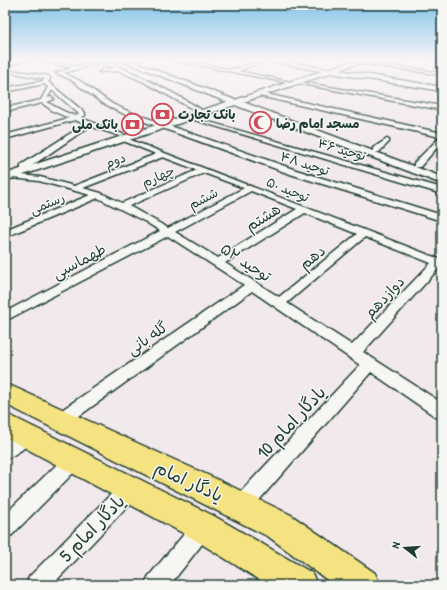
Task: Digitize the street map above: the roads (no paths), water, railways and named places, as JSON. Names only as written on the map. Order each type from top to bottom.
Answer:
[{"type":"main road","points":[[201,88],[442,174]]},
{"type":"main road","points":[[204,88],[442,181]]},
{"type":"main road","points":[[161,125],[234,99],[273,88]]},
{"type":"main road","points":[[8,176],[24,167],[190,117],[234,99]]},
{"type":"main road","points":[[8,176],[122,137]]},
{"type":"main road","name":"یادگار امام","points":[[5,393],[62,419],[130,454],[280,526],[363,585]]},
{"type":"main road","name":"یادگار امام","points":[[12,437],[74,460],[204,527],[300,585]]},
{"type":"street","points":[[43,101],[51,88]]},
{"type":"street","points":[[5,137],[76,118],[83,114],[52,88]]},
{"type":"street","name":"توحید ۴۸","points":[[85,88],[109,104],[161,125],[300,174],[442,218]]},
{"type":"street","points":[[159,88],[200,111]]},
{"type":"street","points":[[324,88],[442,108]]},
{"type":"street","points":[[5,110],[64,97]]},
{"type":"street","points":[[234,99],[442,136]]},
{"type":"street","name":"توحید ۵۰","points":[[43,101],[55,110],[440,263]]},
{"type":"street","name":"توحید ۴۶","points":[[190,117],[442,189]]},
{"type":"street","points":[[24,167],[90,123]]},
{"type":"street","points":[[417,165],[442,136]]},
{"type":"street","points":[[376,150],[387,141]]},
{"type":"street","name":"دوم","points":[[75,188],[164,154]]},
{"type":"street","name":"چهارم","points":[[122,206],[204,170]]},
{"type":"street","name":"توحید ۵۲","points":[[8,176],[40,179],[75,188],[122,206],[167,231],[217,262],[442,412]]},
{"type":"street","name":"ششم","points":[[167,231],[251,188]]},
{"type":"street","name":"رستمی","points":[[5,234],[98,196]]},
{"type":"street","name":"هشتم","points":[[217,262],[304,209]]},
{"type":"street","name":"طهماسبی","points":[[5,317],[167,231]]},
{"type":"street","name":"دهم","points":[[279,303],[364,233]]},
{"type":"street","name":"دوازدهم","points":[[353,353],[440,263]]},
{"type":"street","name":"گله بانی","points":[[62,419],[252,285]]},
{"type":"street","name":"یادگار امام 10","points":[[241,506],[370,364]]},
{"type":"street","points":[[5,528],[74,460]]},
{"type":"street","name":"یادگار امام 5","points":[[37,585],[130,489]]},
{"type":"street","points":[[156,585],[204,527]]},
{"type":"place","name":"بانک تجارت","points":[[162,114]]},
{"type":"place","name":"مسجد امام رضا","points":[[261,123]]},
{"type":"place","name":"بانک ملی","points":[[133,124]]}]
